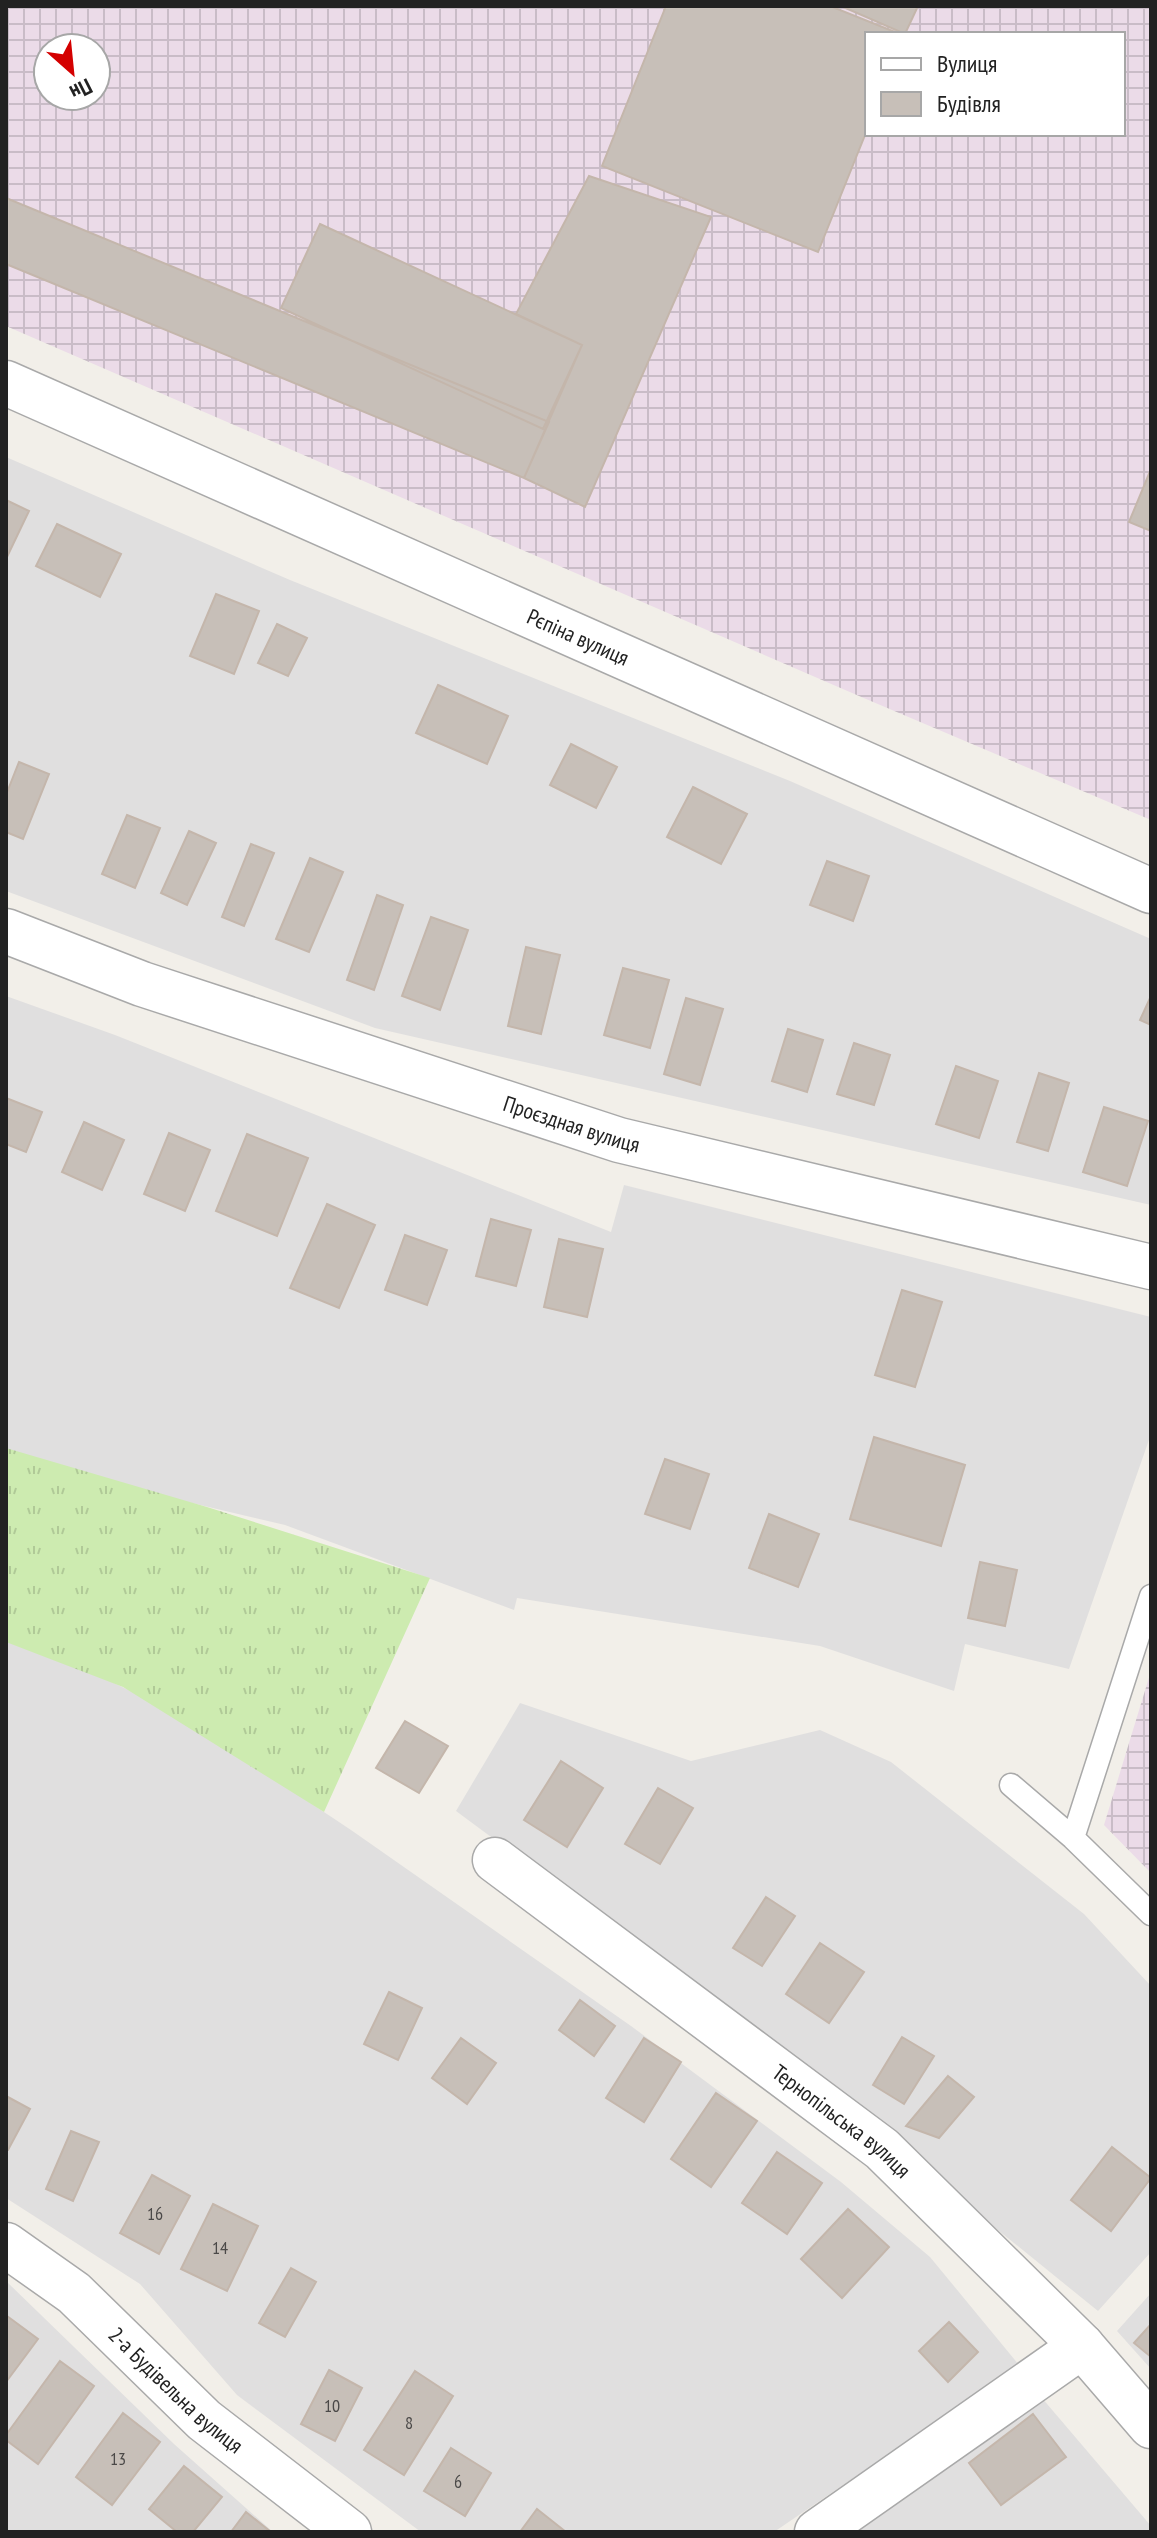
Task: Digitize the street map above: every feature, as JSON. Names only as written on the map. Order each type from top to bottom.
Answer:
[{"type":"street","name":"Рєпіна вулиця","points":[[6,383],[1151,891]]},
{"type":"street","name":"Проєздная вулиця","points":[[6,931],[142,984],[619,1140],[1151,1267]]},
{"type":"street","name":"Тернопільська вулиця","points":[[495,1860],[882,2149],[1082,2346],[1151,2426]]},
{"type":"street","name":"2-а Будівельна вулиця","points":[[6,2245],[74,2293],[204,2420],[349,2532]]},
{"type":"street","points":[[817,2532],[1082,2346]]},
{"type":"lane","points":[[1073,1838],[1151,1596]]},
{"type":"lane","points":[[1011,1785],[1073,1838],[1151,1914]]},
{"type":"shaded area","points":[[6,6],[1151,6],[1151,820],[6,326]]},
{"type":"shaded area","points":[[6,457],[290,580],[790,781],[1151,939],[1151,1205],[375,1028],[6,891]]},
{"type":"shaded area","points":[[6,996],[115,1035],[611,1232],[624,1185],[1151,1317],[1151,1434],[1069,1669],[965,1644],[954,1691],[820,1646],[517,1598],[514,1610],[285,1525],[6,1453]]},
{"type":"shaded area","points":[[6,1631],[172,1711],[351,1830],[631,2026],[841,2182],[930,2257],[1019,2365],[774,2532],[421,2532],[237,2395],[140,2284],[6,2198]]},
{"type":"shaded area","points":[[1151,1671],[1151,1873],[1104,1825]]},
{"type":"shaded area","points":[[520,1703],[691,1761],[820,1730],[891,1762],[1084,1914],[1151,1986],[1151,2252],[1098,2311],[740,2021],[456,1811]]},
{"type":"shaded area","points":[[6,2281],[174,2444],[273,2532],[6,2532]]},
{"type":"shaded area","points":[[1151,2293],[1151,2369],[1117,2331]]},
{"type":"shaded area","points":[[1036,2391],[1151,2526],[1151,2532],[847,2532]]},
{"type":"green space","points":[[6,1448],[207,1507],[430,1578],[324,1812],[123,1687],[6,1642]]},
{"type":"building","points":[[666,6],[830,6],[895,32],[865,32],[865,135],[818,252],[602,166]]},
{"type":"building","points":[[841,6],[918,6],[906,32]]},
{"type":"building","points":[[589,176],[711,217],[585,507],[524,478],[582,345],[516,314]]},
{"type":"building","points":[[6,198],[549,422],[524,478],[6,264]]},
{"type":"building","points":[[320,224],[582,345],[543,429],[281,308]]},
{"type":"building","points":[[1151,469],[1151,531],[1129,522]]},
{"type":"building","points":[[6,500],[29,511],[6,559]]},
{"type":"building","points":[[57,524],[121,554],[100,597],[36,566]]},
{"type":"building","points":[[216,594],[259,611],[234,674],[190,656]]},
{"type":"building","points":[[277,624],[307,638],[288,676],[258,663]]},
{"type":"building","points":[[438,685],[508,716],[487,764],[416,733]]},
{"type":"building","points":[[571,744],[617,767],[596,808],[550,785]]},
{"type":"building","points":[[19,762],[49,774],[23,839],[6,832],[6,795]]},
{"type":"building","points":[[693,787],[747,814],[721,864],[667,837]]},
{"type":"building","points":[[127,815],[160,828],[135,888],[102,874]]},
{"type":"building","points":[[189,831],[216,843],[187,905],[161,893]]},
{"type":"building","points":[[251,844],[274,853],[244,926],[222,917]]},
{"type":"building","points":[[310,858],[343,872],[309,952],[276,939]]},
{"type":"building","points":[[827,861],[869,876],[853,921],[810,905]]},
{"type":"building","points":[[377,895],[403,905],[374,990],[347,980]]},
{"type":"building","points":[[431,917],[468,930],[440,1010],[402,996]]},
{"type":"building","points":[[526,947],[560,955],[541,1034],[508,1026]]},
{"type":"building","points":[[623,968],[669,980],[650,1048],[604,1035]]},
{"type":"building","points":[[1151,996],[1151,1025],[1140,1020]]},
{"type":"building","points":[[686,998],[723,1009],[700,1085],[664,1074]]},
{"type":"building","points":[[788,1029],[823,1040],[807,1092],[772,1081]]},
{"type":"building","points":[[854,1043],[890,1055],[874,1105],[837,1094]]},
{"type":"building","points":[[956,1066],[998,1081],[979,1138],[936,1124]]},
{"type":"building","points":[[1039,1073],[1069,1083],[1048,1151],[1017,1142]]},
{"type":"building","points":[[6,1098],[42,1112],[26,1152],[6,1144]]},
{"type":"building","points":[[1104,1107],[1148,1121],[1127,1186],[1083,1172]]},
{"type":"building","points":[[84,1122],[124,1140],[102,1190],[62,1172]]},
{"type":"building","points":[[169,1133],[210,1150],[185,1211],[144,1194]]},
{"type":"building","points":[[247,1134],[308,1158],[277,1236],[216,1211]]},
{"type":"building","points":[[327,1204],[375,1225],[339,1308],[290,1288]]},
{"type":"building","points":[[491,1219],[531,1230],[516,1286],[476,1276]]},
{"type":"building","points":[[405,1235],[447,1250],[427,1305],[385,1290]]},
{"type":"building","points":[[559,1239],[603,1249],[587,1317],[544,1307]]},
{"type":"building","points":[[902,1290],[942,1302],[915,1387],[875,1375]]},
{"type":"building","points":[[874,1437],[965,1465],[941,1546],[850,1519]]},
{"type":"building","points":[[665,1459],[709,1474],[690,1529],[645,1514]]},
{"type":"building","points":[[769,1514],[819,1534],[798,1587],[749,1568]]},
{"type":"building","points":[[980,1562],[1017,1570],[1005,1626],[968,1618]]},
{"type":"building","points":[[405,1721],[448,1746],[419,1793],[376,1768]]},
{"type":"building","points":[[561,1761],[603,1788],[567,1847],[524,1820]]},
{"type":"building","points":[[658,1788],[693,1808],[660,1864],[625,1844]]},
{"type":"building","points":[[766,1897],[795,1916],[762,1966],[733,1948]]},
{"type":"building","points":[[820,1943],[864,1972],[829,2023],[786,1994]]},
{"type":"building","points":[[389,1992],[422,2008],[398,2060],[364,2044]]},
{"type":"building","points":[[580,2000],[615,2026],[594,2056],[559,2030]]},
{"type":"building","points":[[902,2037],[934,2056],[904,2104],[873,2085]]},
{"type":"building","points":[[461,2038],[496,2063],[467,2104],[432,2078]]},
{"type":"building","points":[[644,2038],[681,2062],[644,2122],[606,2098]]},
{"type":"building","points":[[948,2076],[974,2097],[939,2138],[906,2126]]},
{"type":"building","points":[[716,2093],[757,2121],[711,2187],[671,2159]]},
{"type":"building","points":[[6,2096],[30,2109],[8,2150],[6,2150]]},
{"type":"building","points":[[71,2131],[99,2142],[73,2201],[46,2189]]},
{"type":"building","points":[[1112,2147],[1151,2178],[1111,2231],[1071,2200]]},
{"type":"building","points":[[777,2152],[822,2183],[787,2234],[742,2203]]},
{"type":"building","points":[[152,2175],[190,2196],[159,2254],[120,2233]]},
{"type":"building","points":[[213,2204],[258,2226],[227,2291],[181,2269]]},
{"type":"building","points":[[848,2209],[889,2247],[842,2298],[801,2259]]},
{"type":"building","points":[[291,2268],[316,2282],[285,2337],[259,2323]]},
{"type":"building","points":[[6,2318],[38,2339],[6,2382]]},
{"type":"building","points":[[949,2322],[978,2352],[948,2382],[919,2351]]},
{"type":"building","points":[[1151,2324],[1151,2357],[1134,2343]]},
{"type":"building","points":[[60,2361],[94,2386],[38,2464],[6,2440],[6,2435]]},
{"type":"building","points":[[329,2370],[362,2388],[335,2441],[301,2424]]},
{"type":"building","points":[[415,2371],[453,2396],[404,2475],[364,2450]]},
{"type":"building","points":[[123,2413],[160,2442],[112,2505],[76,2477]]},
{"type":"building","points":[[1033,2414],[1066,2457],[1001,2505],[969,2463]]},
{"type":"building","points":[[451,2448],[491,2473],[465,2516],[424,2491]]},
{"type":"building","points":[[184,2466],[222,2497],[193,2532],[177,2532],[149,2509]]},
{"type":"building","points":[[537,2509],[566,2532],[520,2532]]},
{"type":"building","points":[[246,2512],[271,2532],[231,2532]]}]
